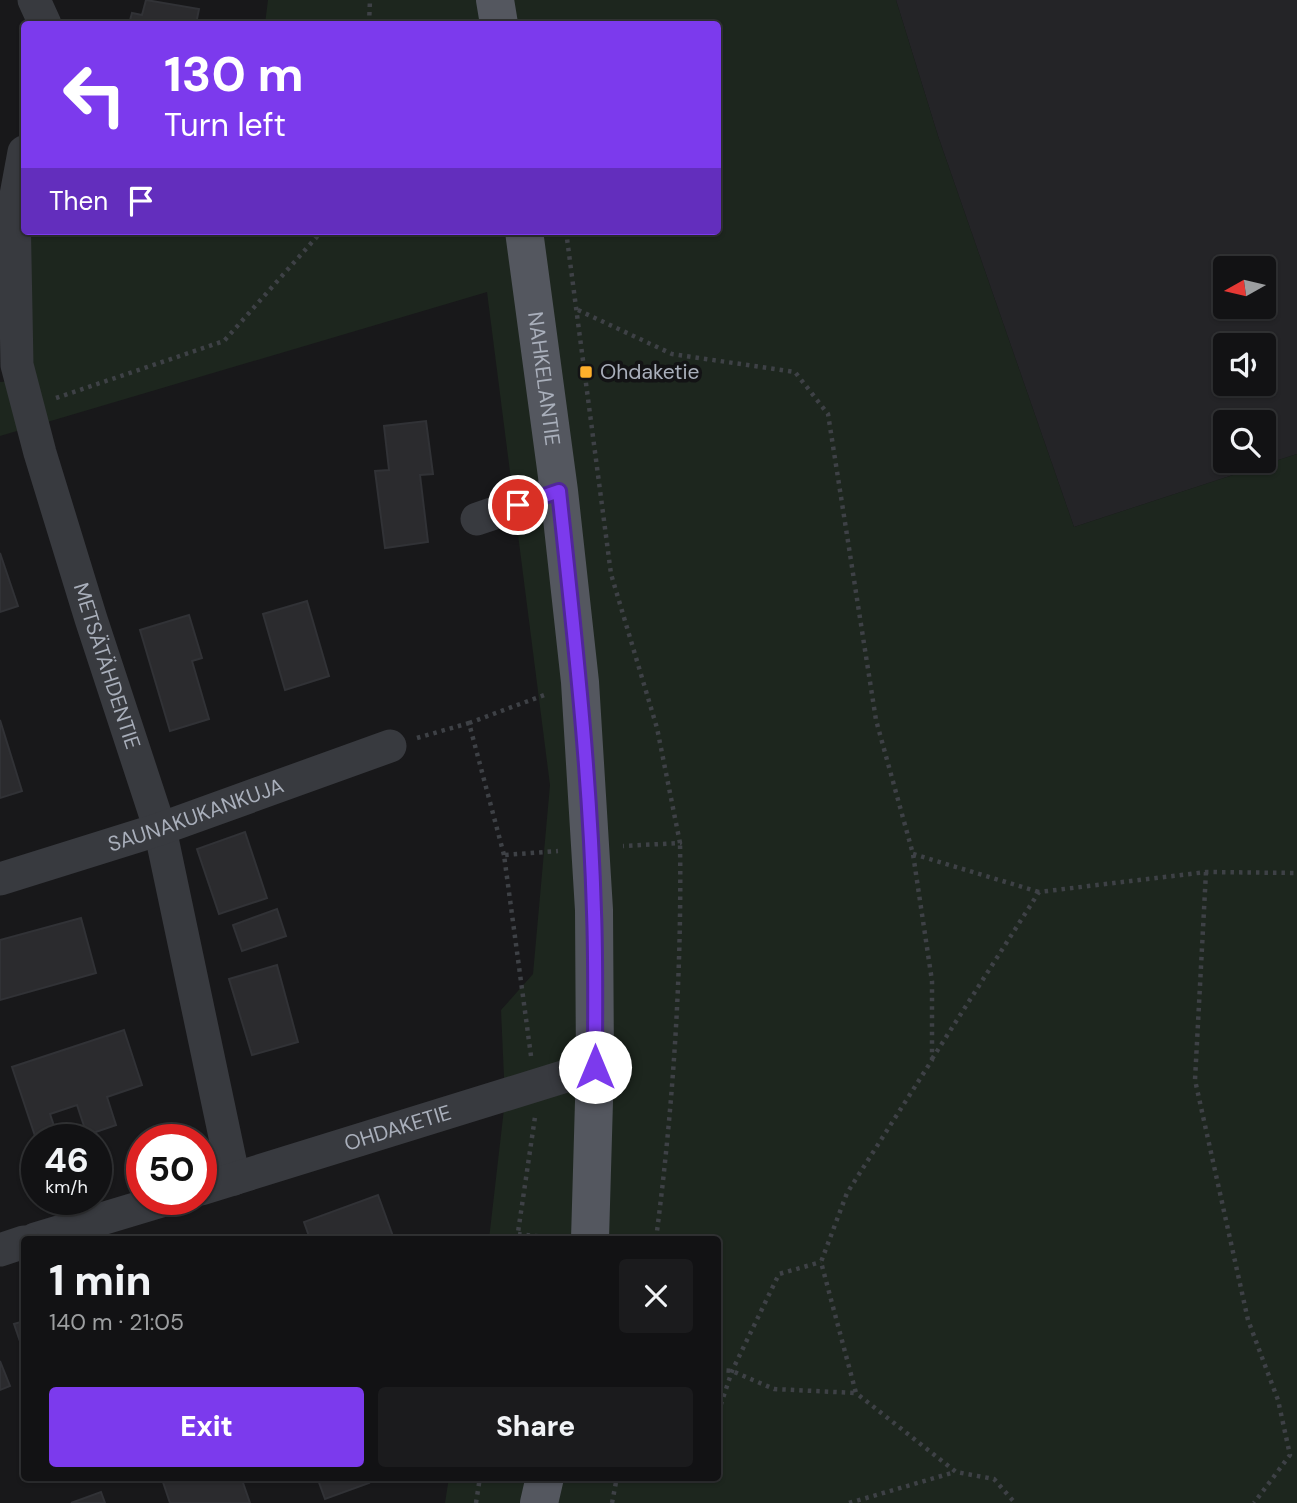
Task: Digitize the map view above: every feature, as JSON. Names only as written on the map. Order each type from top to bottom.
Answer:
[{"type":"main road","points":[[495,0],[498,21]]},
{"type":"main road","name":"NAHKELANTIE","points":[[525,235],[559,491],[580,682],[594,910],[595,1067],[590,1236]]},
{"type":"main road","points":[[539,1503],[543,1481]]},
{"type":"street","points":[[34,0],[44,21]]},
{"type":"street","name":"METSÄTÄHDENTIE","points":[[21,162],[7,206],[17,365],[27,408],[87,607],[160,829],[234,1179]]},
{"type":"street","points":[[477,519],[559,491]]},
{"type":"street","name":"SAUNAKUKANKUJA","points":[[0,879],[160,829],[390,746]]},
{"type":"street","name":"OHDAKETIE","points":[[217,1184],[595,1067]]},
{"type":"street","points":[[45,1236],[126,1212]]},
{"type":"street","points":[[0,1250],[21,1243]]},
{"type":"path","points":[[369,21],[370,0]]},
{"type":"path","points":[[27,408],[224,341],[319,235]]},
{"type":"path","points":[[567,235],[611,574],[657,728],[680,843],[681,933],[663,1183],[656,1236]]},
{"type":"path","points":[[578,310],[672,354],[795,372],[828,414],[876,720],[913,855],[932,981],[932,1060]]},
{"type":"path","points":[[390,746],[469,723],[580,682]]},
{"type":"path","points":[[469,723],[504,855],[535,1084],[536,1111],[518,1236]]},
{"type":"path","points":[[612,847],[680,843]]},
{"type":"path","points":[[504,855],[566,850]]},
{"type":"path","points":[[913,855],[1039,892],[1206,872],[1297,873]]},
{"type":"path","points":[[1206,872],[1195,1080],[1248,1320],[1278,1400],[1290,1455],[1254,1503]]},
{"type":"path","points":[[856,1393],[821,1262],[847,1193],[1039,892]]},
{"type":"path","points":[[721,1404],[732,1371],[779,1273],[821,1262]]},
{"type":"path","points":[[721,1370],[732,1371],[774,1389],[856,1393],[956,1472]]},
{"type":"path","points":[[849,1503],[956,1472],[994,1479],[1015,1503]]},
{"type":"path","points":[[476,1503],[479,1481]]},
{"type":"path","points":[[612,1503],[616,1481]]},
{"type":"shaded area","points":[[268,0],[896,0],[938,136],[1074,527],[1239,473],[1276,473],[1276,461],[1297,454],[1297,1503],[445,1503],[448,1481],[721,1481],[721,1236],[489,1236],[505,1100],[501,1010],[533,974],[550,785],[487,292],[0,436],[0,382],[29,380],[25,235],[721,235],[721,21],[265,21]]},
{"type":"shaded area","points":[[896,0],[1297,0],[1297,454],[1276,461],[1276,410],[1213,410],[1213,473],[1239,473],[1074,527],[938,136]]},
{"type":"building","points":[[146,0],[199,9],[197,21],[130,21],[132,13],[142,15]]},
{"type":"building","points":[[426,421],[433,474],[420,475],[428,542],[385,548],[375,471],[389,470],[384,426]]},
{"type":"building","points":[[0,553],[18,606],[0,612]]},
{"type":"building","points":[[307,601],[329,676],[285,690],[263,614]]},
{"type":"building","points":[[189,615],[202,658],[192,661],[209,719],[170,731],[140,630]]},
{"type":"building","points":[[0,720],[22,791],[0,798]]},
{"type":"building","points":[[245,832],[267,898],[219,914],[197,849]]},
{"type":"building","points":[[277,909],[286,936],[242,951],[233,925]]},
{"type":"building","points":[[81,918],[96,973],[0,1000],[0,940]]},
{"type":"building","points":[[277,965],[298,1042],[252,1055],[229,979]]},
{"type":"building","points":[[124,1030],[142,1085],[107,1097],[116,1125],[83,1124],[77,1105],[50,1114],[53,1124],[31,1124],[12,1067]]},
{"type":"building","points":[[378,1195],[393,1236],[309,1236],[304,1222]]},
{"type":"building","points":[[21,1322],[21,1344],[14,1324]]},
{"type":"building","points":[[0,1361],[10,1386],[0,1390]]},
{"type":"building","points":[[163,1481],[242,1481],[250,1503],[170,1503]]},
{"type":"building","points":[[318,1481],[369,1483],[325,1499]]},
{"type":"building","points":[[101,1492],[105,1503],[71,1503]]},
{"type":"place","name":"Ohdaketie","points":[[586,372]]},
{"type":"route","points":[[518,505],[559,491],[580,682],[594,910],[595,1067]]}]
